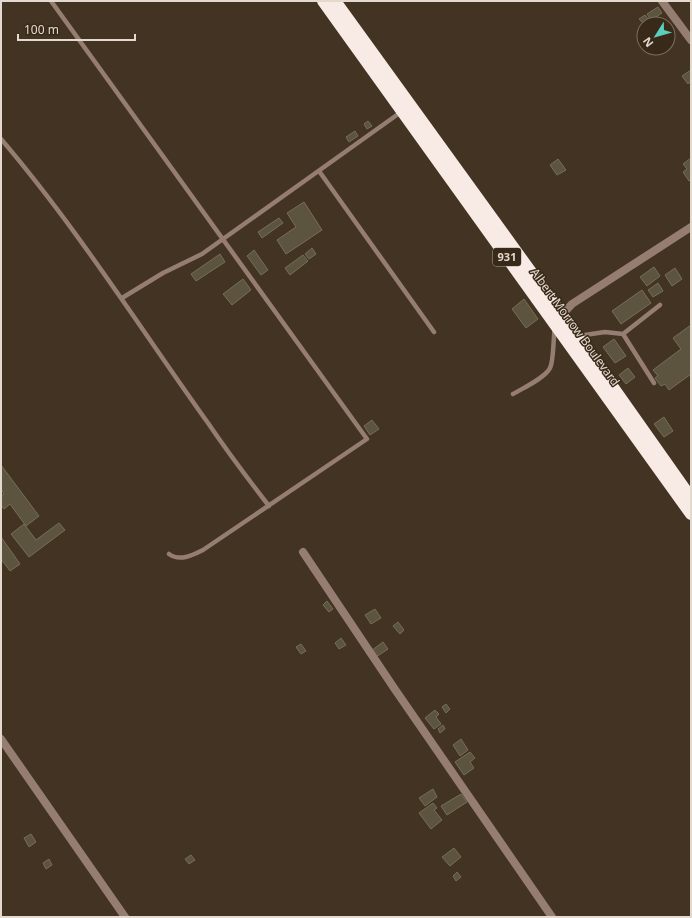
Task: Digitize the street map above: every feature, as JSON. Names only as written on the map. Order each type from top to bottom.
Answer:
[{"type":"highway","name":"Albert Morrow Boulevard","points":[[323,1],[402,111],[558,319],[577,336],[691,498]]},
{"type":"highway","name":"Albert Morrow Boulevard","points":[[335,1],[558,319],[691,514]]},
{"type":"street","points":[[662,1],[691,40]]},
{"type":"street","points":[[558,319],[572,304],[691,226]]},
{"type":"street","points":[[303,552],[394,688],[552,917]]},
{"type":"street","points":[[1,739],[125,917]]},
{"type":"lane","points":[[52,1],[367,439],[197,553],[177,558],[169,554]]},
{"type":"lane","points":[[122,298],[163,273],[202,254],[402,111]]},
{"type":"lane","points":[[1,139],[17,157],[122,298],[208,423],[269,506]]},
{"type":"lane","points":[[319,171],[434,332]]},
{"type":"lane","points":[[577,336],[605,332],[622,334],[660,305]]},
{"type":"lane","points":[[513,394],[538,379],[550,368],[552,343],[558,319]]},
{"type":"lane","points":[[622,334],[654,383]]},
{"type":"building","points":[[658,7],[662,13],[657,16],[648,16],[647,14]]},
{"type":"building","points":[[691,70],[691,81],[688,84],[682,76]]},
{"type":"building","points":[[368,121],[372,126],[367,129],[364,124]]},
{"type":"building","points":[[355,131],[358,136],[349,142],[346,137]]},
{"type":"building","points":[[691,158],[691,180],[689,181],[683,172],[687,169],[683,164]]},
{"type":"building","points":[[558,159],[566,170],[557,175],[550,165]]},
{"type":"building","points":[[304,202],[322,230],[286,254],[277,240],[296,227],[287,213]]},
{"type":"building","points":[[279,218],[283,223],[262,238],[258,232]]},
{"type":"building","points":[[312,248],[316,254],[309,259],[305,254]]},
{"type":"building","points":[[254,250],[268,270],[261,275],[247,256]]},
{"type":"building","points":[[220,254],[225,262],[196,281],[191,274]]},
{"type":"building","points":[[303,255],[308,261],[290,275],[285,268]]},
{"type":"building","points":[[654,267],[660,276],[647,286],[640,277]]},
{"type":"building","points":[[675,268],[682,279],[672,286],[665,275]]},
{"type":"building","points":[[243,279],[251,290],[232,305],[223,294]]},
{"type":"building","points":[[658,283],[663,291],[653,297],[648,290]]},
{"type":"building","points":[[642,290],[651,303],[621,324],[612,311]]},
{"type":"building","points":[[524,299],[538,319],[526,328],[512,309]]},
{"type":"building","points":[[691,325],[691,374],[669,390],[665,384],[661,386],[655,378],[658,376],[653,370],[681,349],[673,338]]},
{"type":"building","points":[[614,339],[626,356],[615,363],[603,347]]},
{"type":"building","points":[[628,368],[635,377],[626,384],[619,375]]},
{"type":"building","points":[[664,417],[673,431],[664,437],[654,424]]},
{"type":"building","points":[[372,420],[379,429],[370,435],[364,426]]},
{"type":"building","points":[[1,465],[39,516],[26,526],[10,504],[4,509],[1,505],[1,496],[4,494],[1,489]]},
{"type":"building","points":[[59,523],[65,530],[29,557],[11,534],[24,524],[36,540]]},
{"type":"building","points":[[1,537],[20,564],[10,571],[1,559]]},
{"type":"building","points":[[327,601],[333,609],[329,612],[323,605]]},
{"type":"building","points":[[375,609],[381,618],[371,624],[365,615]]},
{"type":"building","points":[[398,622],[404,630],[400,634],[393,626]]},
{"type":"building","points":[[341,638],[346,645],[339,649],[335,643]]},
{"type":"building","points":[[383,642],[388,649],[376,657],[371,651]]},
{"type":"building","points":[[301,644],[306,651],[301,654],[296,647]]},
{"type":"building","points":[[446,704],[450,709],[446,713],[442,707]]},
{"type":"building","points":[[435,710],[439,714],[436,717],[441,724],[434,729],[425,718]]},
{"type":"building","points":[[443,725],[445,729],[440,733],[438,729]]},
{"type":"building","points":[[461,739],[468,750],[460,756],[453,745]]},
{"type":"building","points":[[470,752],[475,758],[470,762],[474,768],[464,775],[455,762]]},
{"type":"building","points":[[433,789],[437,797],[425,806],[419,798]]},
{"type":"building","points":[[461,794],[467,802],[447,815],[441,806]]},
{"type":"building","points":[[433,803],[437,808],[434,810],[442,820],[431,829],[419,813]]},
{"type":"building","points":[[31,834],[36,842],[29,847],[24,838]]},
{"type":"building","points":[[454,848],[461,857],[450,866],[442,857]]},
{"type":"building","points":[[191,855],[195,860],[189,864],[185,859]]},
{"type":"building","points":[[49,859],[52,865],[46,869],[43,863]]},
{"type":"building","points":[[457,872],[461,877],[456,881],[453,876]]}]
